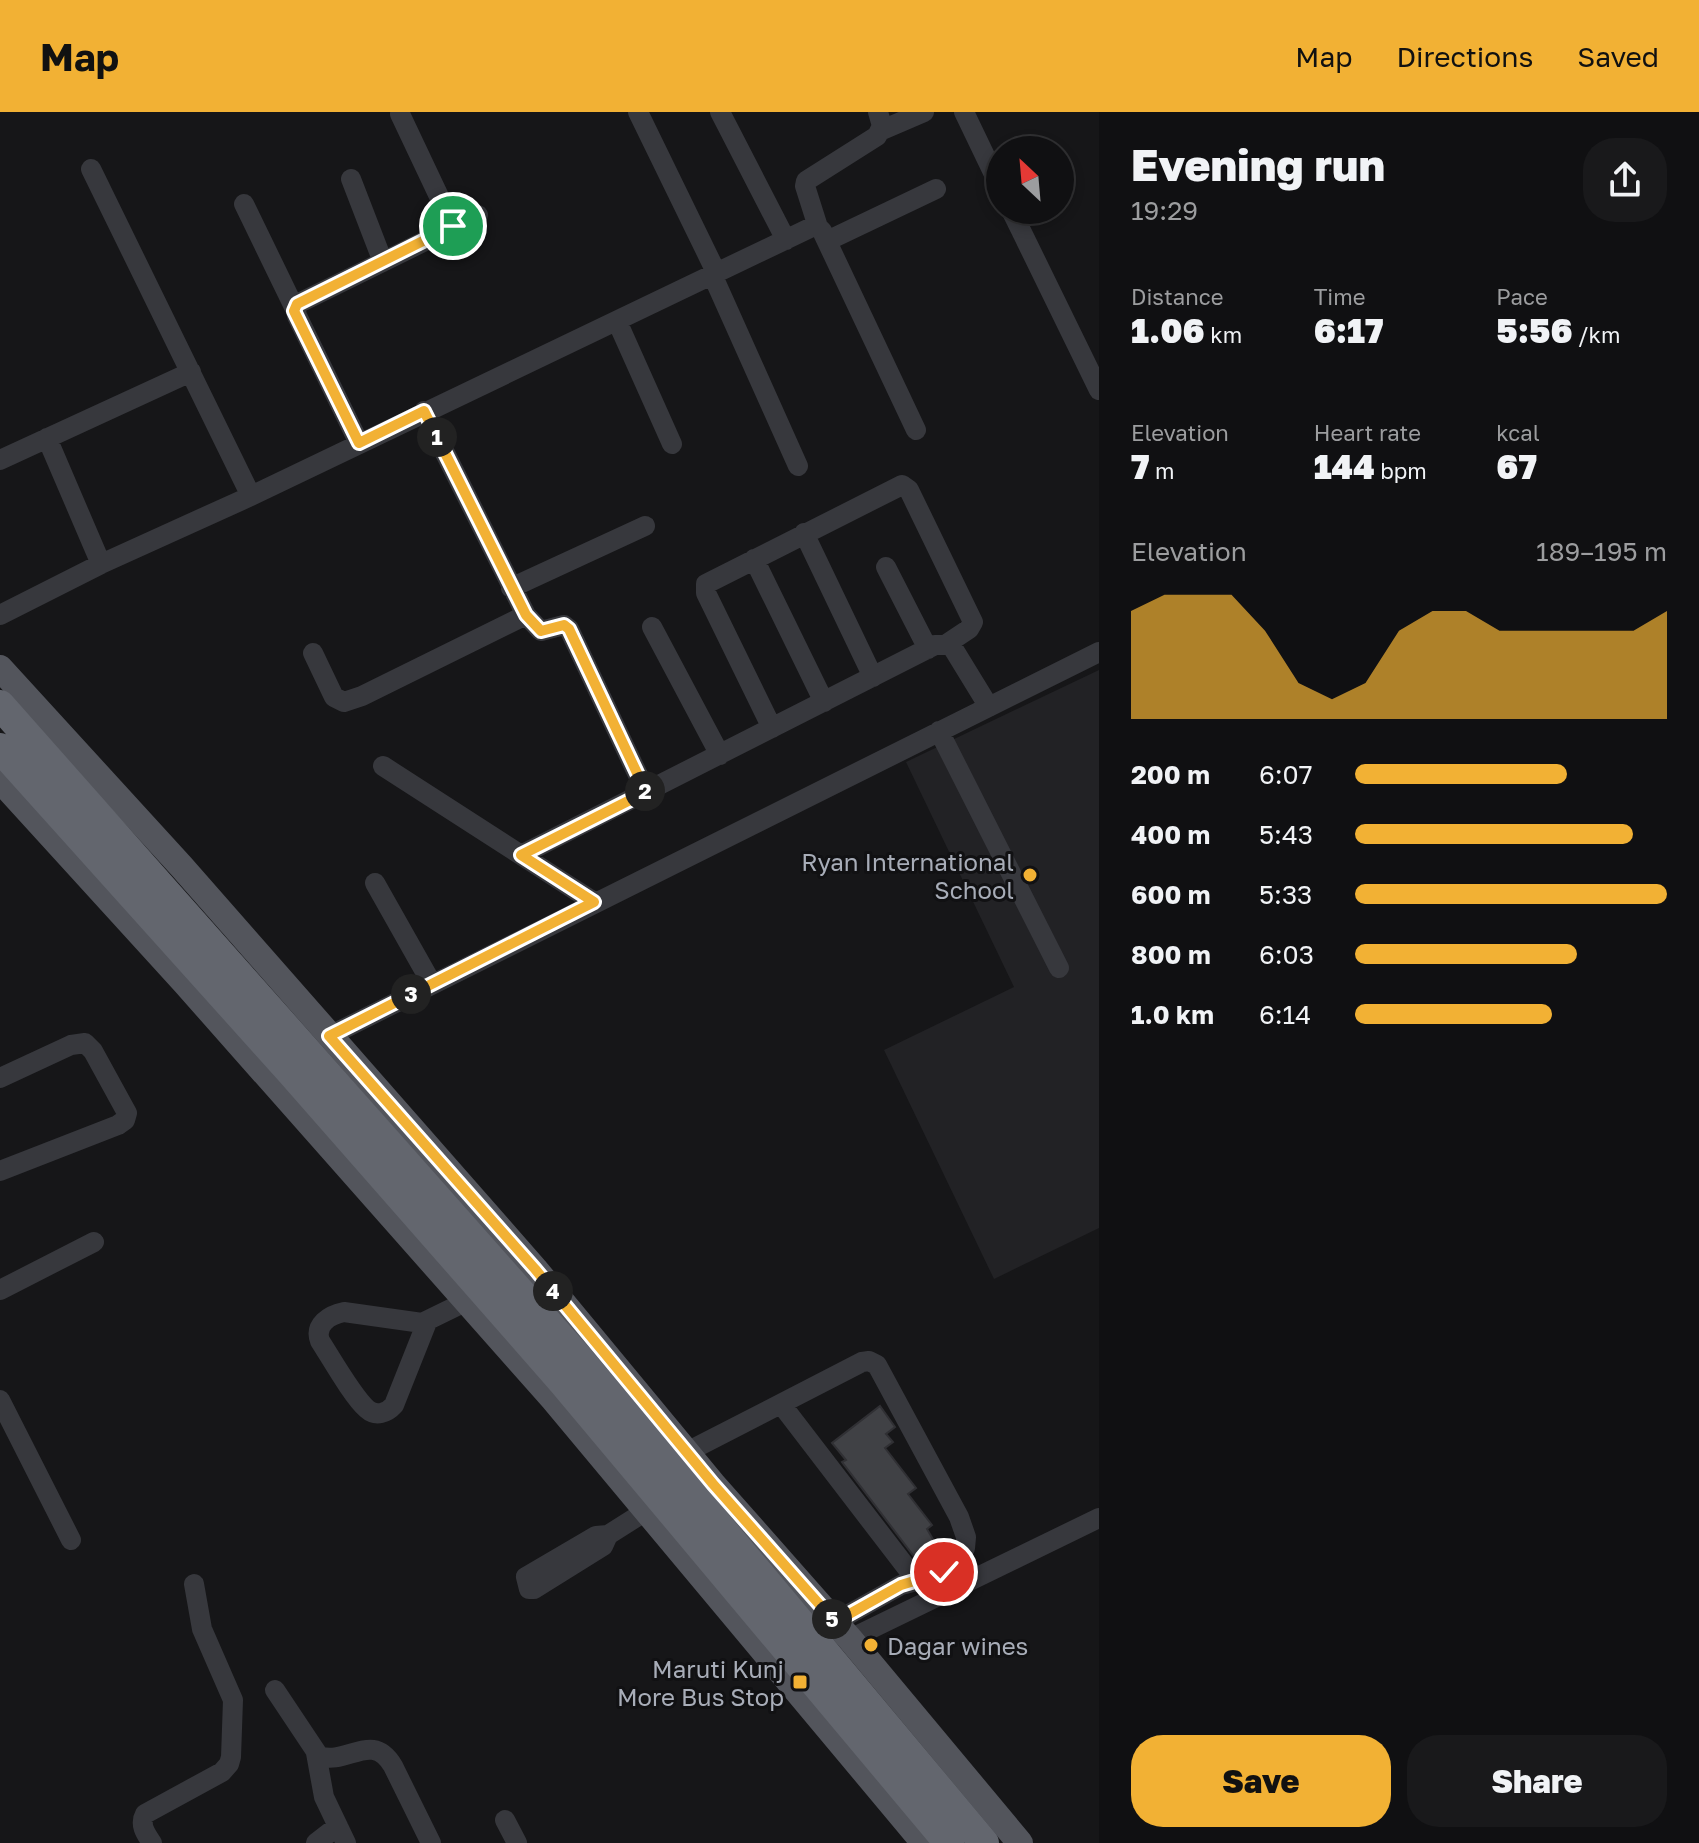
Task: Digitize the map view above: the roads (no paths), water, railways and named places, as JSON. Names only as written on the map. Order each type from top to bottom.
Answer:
[{"type":"highway","points":[[0,705],[581,1361],[984,1843]]},
{"type":"highway","points":[[0,748],[291,1072],[563,1382],[949,1843]]},
{"type":"main road","points":[[0,668],[181,866],[535,1269],[1020,1843]]},
{"type":"main road","points":[[0,780],[553,1399],[924,1843]]},
{"type":"street","points":[[638,112],[714,273],[798,466]]},
{"type":"street","points":[[720,112],[786,240]]},
{"type":"street","points":[[916,430],[823,234],[805,186],[806,181],[865,144],[880,121],[924,112]]},
{"type":"street","points":[[964,112],[986,158]]},
{"type":"street","points":[[400,114],[453,226]]},
{"type":"street","points":[[91,169],[251,496]]},
{"type":"street","points":[[351,179],[383,262]]},
{"type":"street","points":[[0,615],[101,564],[251,496],[805,230],[823,234],[936,189]]},
{"type":"street","points":[[244,204],[359,443]]},
{"type":"street","points":[[294,307],[478,215]]},
{"type":"street","points":[[1018,224],[1099,390]]},
{"type":"street","points":[[617,321],[672,444]]},
{"type":"street","points":[[0,460],[191,372]]},
{"type":"street","points":[[424,411],[526,615],[541,631],[564,625],[569,629],[646,792]]},
{"type":"street","points":[[47,438],[101,564]]},
{"type":"street","points":[[521,855],[720,755],[928,649],[948,643],[969,629],[973,622],[907,487],[900,485],[804,533],[712,580],[705,588],[772,728]]},
{"type":"street","points":[[511,588],[645,526]]},
{"type":"street","points":[[804,533],[873,677]]},
{"type":"street","points":[[754,559],[824,702]]},
{"type":"street","points":[[886,567],[928,649]]},
{"type":"street","points":[[313,653],[334,697],[344,702],[526,615]]},
{"type":"street","points":[[652,627],[720,755]]},
{"type":"street","points":[[948,643],[989,707]]},
{"type":"street","points":[[329,1036],[1099,652]]},
{"type":"street","points":[[939,731],[1059,968]]},
{"type":"street","points":[[383,766],[594,902]]},
{"type":"street","points":[[375,883],[432,984]]},
{"type":"street","points":[[0,1078],[71,1045],[85,1043],[93,1051],[127,1113],[125,1120],[118,1125],[0,1171]]},
{"type":"street","points":[[0,1290],[94,1242]]},
{"type":"street","points":[[427,1322],[394,1405],[387,1412],[379,1413],[366,1409],[317,1333],[330,1317],[344,1312],[427,1322],[467,1301]]},
{"type":"street","points":[[687,1452],[862,1362],[877,1365],[959,1517],[966,1537],[964,1553],[950,1568],[935,1576],[901,1585],[842,1631]]},
{"type":"street","points":[[0,1400],[71,1540]]},
{"type":"street","points":[[781,1404],[916,1580]]},
{"type":"street","points":[[608,1535],[646,1511]]},
{"type":"street","points":[[842,1631],[1099,1518]]},
{"type":"street","points":[[152,1843],[143,1829],[145,1814],[222,1772],[231,1757],[233,1700],[202,1629],[194,1584]]},
{"type":"street","points":[[275,1690],[316,1753],[319,1782],[342,1835],[316,1843]]},
{"type":"street","points":[[316,1753],[329,1758],[372,1749],[385,1756],[431,1843]]},
{"type":"street","points":[[505,1820],[517,1843]]},
{"type":"place","name":"Ryan International School","points":[[1030,875]]},
{"type":"place","name":"Dagar wines","points":[[871,1645]]},
{"type":"place","name":"Maruti Kunj More Bus Stop","points":[[800,1682]]}]
